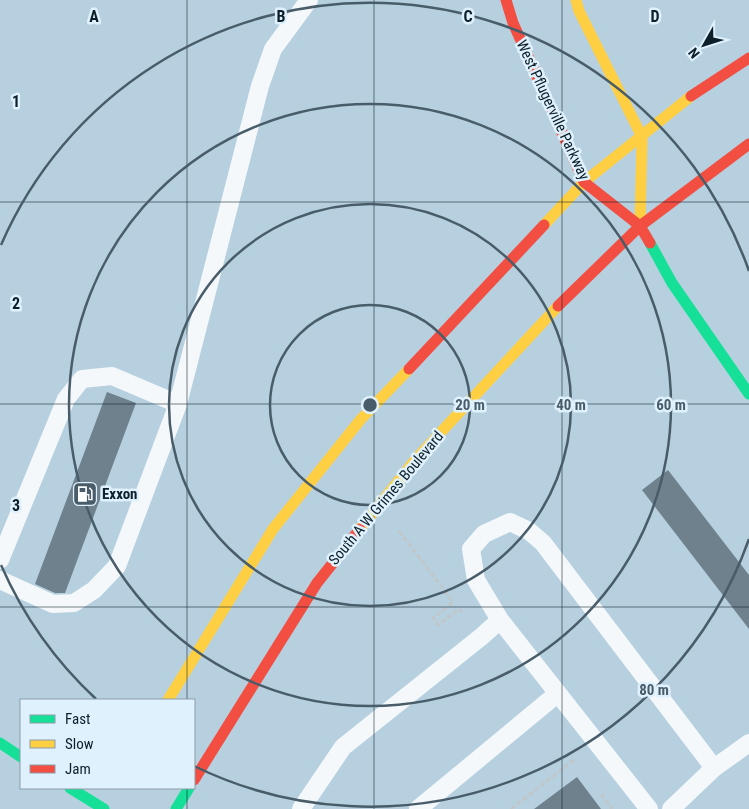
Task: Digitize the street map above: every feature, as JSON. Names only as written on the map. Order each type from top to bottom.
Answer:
[{"type":"main road","name":"West Pflugerville Parkway","points":[[506,0],[513,23],[584,182],[640,226],[672,283],[749,394]]},
{"type":"main road","points":[[576,0],[579,11],[642,137],[640,226]]},
{"type":"main road","points":[[169,699],[273,529],[361,418],[584,182],[691,96],[749,58]]},
{"type":"main road","name":"South A W Grimes Boulevard","points":[[195,778],[317,582],[410,466],[568,295],[640,226],[749,144]]},
{"type":"main road","points":[[0,743],[20,755]]},
{"type":"main road","points":[[72,789],[104,807]]},
{"type":"main road","points":[[176,809],[188,789]]},
{"type":"lane","points":[[0,580],[54,604],[74,603],[94,590],[117,566],[178,404],[260,86],[273,49],[309,0]]},
{"type":"lane","points":[[0,560],[66,399],[82,379],[112,376],[178,404]]},
{"type":"lane","points":[[649,809],[500,620],[476,580],[471,549],[484,534],[510,522],[529,531],[543,543],[714,768]]},
{"type":"lane","points":[[301,809],[342,747],[500,620]]},
{"type":"lane","points":[[418,809],[557,694]]},
{"type":"lane","points":[[672,809],[714,768],[749,743]]},
{"type":"path","points":[[399,531],[453,602],[432,618],[438,625],[459,609],[462,612]]},
{"type":"path","points":[[511,809],[574,760],[570,754]]},
{"type":"building","name":"Exxon","points":[[107,392],[136,403],[65,593],[55,593],[35,584]]},
{"type":"building","points":[[668,470],[749,575],[749,629],[642,490]]},
{"type":"building","points":[[577,777],[601,809],[534,809]]},
{"type":"traffic: fast","points":[[650,243],[672,283],[749,394]]},
{"type":"traffic: fast","points":[[0,743],[20,756]]},
{"type":"traffic: fast","points":[[72,789],[104,809]]},
{"type":"traffic: fast","points":[[176,809],[188,789]]},
{"type":"traffic: slow","points":[[576,0],[579,11],[642,137],[640,226]]},
{"type":"traffic: slow","points":[[544,225],[584,182],[691,96]]},
{"type":"traffic: slow","points":[[360,529],[416,459],[558,306]]},
{"type":"traffic: slow","points":[[169,699],[273,529],[361,419],[409,369]]},
{"type":"traffic: jam","points":[[506,0],[513,23],[584,182],[640,226],[650,243]]},
{"type":"traffic: jam","points":[[691,96],[749,58]]},
{"type":"traffic: jam","points":[[558,306],[640,226],[749,144]]},
{"type":"traffic: jam","points":[[409,369],[544,225]]},
{"type":"traffic: jam","points":[[195,778],[317,583],[360,529]]},
{"type":"place","name":"Exxon","points":[[85,494]]}]
